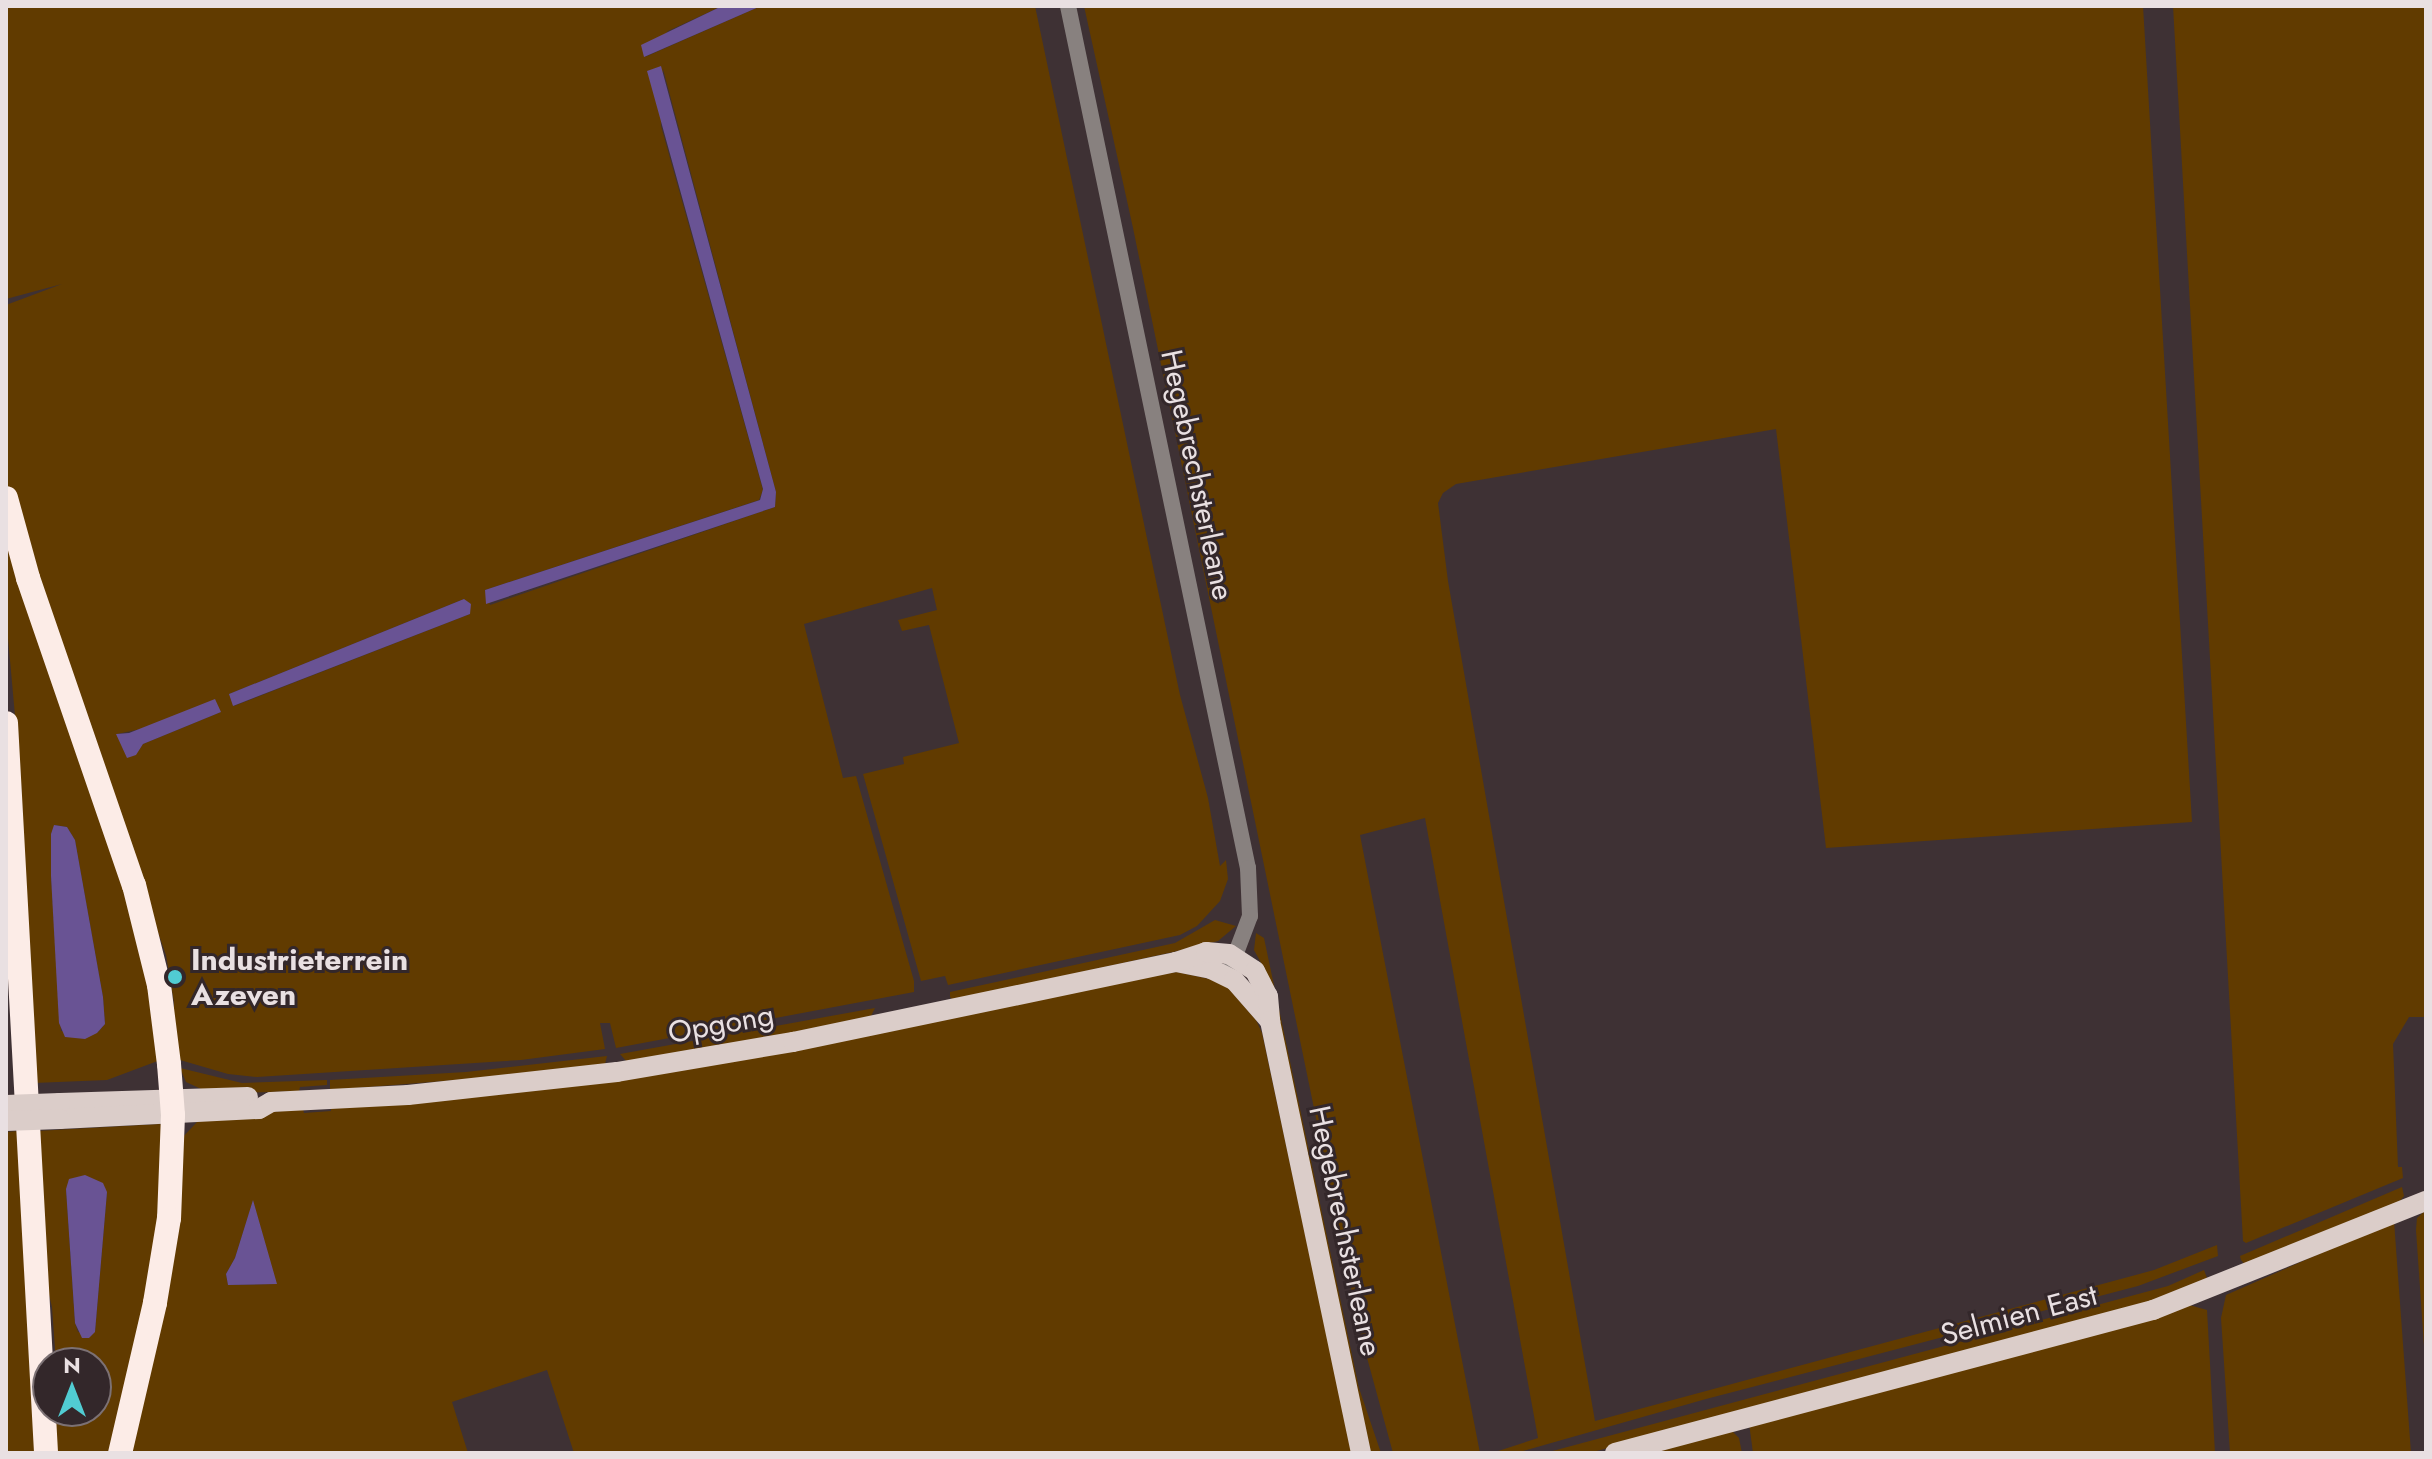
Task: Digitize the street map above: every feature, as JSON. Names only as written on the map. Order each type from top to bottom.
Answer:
[{"type":"highway","points":[[6,498],[28,578],[134,885],[159,985],[173,1107],[169,1218],[163,1259],[120,1453]]},
{"type":"highway","points":[[6,723],[46,1453]]},
{"type":"main road","name":"Opgong","points":[[6,1105],[60,1111],[173,1107],[259,1109],[271,1102],[408,1095],[617,1072],[793,1042],[1176,962],[1206,952],[1236,956]]},
{"type":"main road","name":"Hegebrechsterleane","points":[[1236,956],[1255,971],[1268,996],[1270,1021],[1361,1453]]},
{"type":"main road","name":"Opgong","points":[[1176,962],[1226,976]]},
{"type":"main road","name":"Hegebrechsterleane","points":[[1226,976],[1247,992],[1270,1021]]},
{"type":"main road","name":"Opgong","points":[[6,1121],[60,1111]]},
{"type":"main road","name":"Selmien East","points":[[1615,1453],[2153,1310],[2426,1201]]},
{"type":"street","name":"Hegebrechsterleane","points":[[1068,6],[1248,868],[1251,908],[1236,956],[1226,976]]},
{"type":"shaded area","points":[[6,6],[722,6],[668,31],[645,57],[761,6],[1035,6],[1180,695],[1208,798],[1220,866],[1226,860],[1228,879],[1220,901],[1197,926],[1180,935],[948,985],[945,976],[921,981],[863,774],[904,764],[903,757],[959,743],[929,625],[902,631],[898,620],[937,610],[932,588],[804,624],[843,778],[856,776],[914,981],[914,992],[616,1048],[610,1023],[600,1023],[605,1049],[521,1060],[257,1077],[228,1074],[180,1060],[174,1046],[174,1002],[166,955],[32,575],[6,481],[6,305],[62,284],[6,299]],"holes":[[[663,69],[776,492],[775,507],[490,605],[485,590],[759,500],[763,490],[661,126]],[[464,599],[470,614],[234,706],[229,694]],[[221,712],[143,744],[136,752],[123,745],[117,734]]]},
{"type":"shaded area","points":[[722,6],[761,6],[644,57],[641,45]]},
{"type":"shaded area","points":[[1084,6],[2143,6],[2192,822],[1826,848],[1776,429],[1456,484],[1443,493],[1438,503],[1448,581],[1595,1421],[2154,1270],[2217,1245],[2218,1256],[2138,1286],[1706,1399],[1516,1453],[1492,1453],[1538,1438],[1425,818],[1360,835],[1480,1453],[1393,1453],[1360,1332],[1133,228]]},
{"type":"shaded area","points":[[2173,6],[2426,6],[2426,1017],[2409,1017],[2393,1044],[2398,1167],[2402,1167],[2403,1178],[2246,1243],[2243,1241]]},
{"type":"shaded area","points":[[661,66],[776,492],[775,507],[486,604],[485,590],[760,500],[763,489],[647,71]]},
{"type":"shaded area","points":[[6,518],[130,887],[163,1059],[107,1080],[34,1083],[21,782],[6,616]],"holes":[[[55,825],[67,827],[75,840],[103,997],[105,1024],[97,1033],[61,1031],[51,834]]]},
{"type":"shaded area","points":[[464,599],[471,604],[470,614],[233,706],[229,694]]},
{"type":"shaded area","points":[[215,699],[221,712],[143,744],[136,755],[127,758],[116,734],[129,733]]},
{"type":"shaded area","points":[[54,825],[67,827],[75,840],[103,997],[105,1024],[85,1039],[65,1037],[59,1023],[51,876],[51,834]]},
{"type":"shaded area","points":[[1215,920],[1236,926],[1218,941],[953,1000],[950,997],[950,992],[1175,943]]},
{"type":"shaded area","points":[[1256,933],[1264,938],[1359,1388],[1381,1453],[1367,1453],[1266,972],[1254,950]]},
{"type":"shaded area","points":[[1177,972],[1223,982],[1256,1020],[1262,1033],[1352,1453],[574,1453],[547,1370],[452,1402],[468,1453],[124,1453],[181,1139],[197,1122],[208,1118],[303,1109],[304,1113],[331,1111],[331,1106],[442,1098]],"holes":[[[253,1201],[276,1284],[228,1285],[226,1274],[235,1258]]]},
{"type":"shaded area","points":[[875,1008],[871,1016],[751,1041],[627,1062],[620,1054]]},
{"type":"shaded area","points":[[607,1056],[605,1064],[543,1073],[330,1090],[330,1080],[466,1072]]},
{"type":"shaded area","points":[[180,1068],[242,1083],[327,1080],[327,1085],[300,1087],[299,1091],[212,1094],[186,1082]]},
{"type":"shaded area","points":[[160,1124],[165,1128],[162,1217],[114,1453],[55,1453],[54,1427],[112,1427],[112,1347],[55,1347],[52,1307],[43,1270],[37,1131]],"holes":[[[66,1189],[107,1192],[95,1332],[78,1332],[75,1323]]]},
{"type":"shaded area","points":[[18,1131],[32,1427],[35,1427],[36,1453],[6,1453],[6,1132]]},
{"type":"shaded area","points":[[85,1175],[103,1183],[107,1192],[95,1332],[89,1338],[82,1338],[75,1323],[66,1189],[69,1179]]},
{"type":"shaded area","points":[[2402,1187],[2404,1196],[2400,1201],[2247,1267],[2241,1260],[2240,1256]]},
{"type":"shaded area","points":[[253,1200],[277,1284],[228,1285],[226,1274],[235,1258]]},
{"type":"shaded area","points":[[2426,1210],[2426,1375],[2416,1230],[2417,1218]]},
{"type":"shaded area","points":[[2394,1221],[2411,1453],[2230,1453],[2221,1318],[2226,1295]]},
{"type":"shaded area","points":[[2204,1270],[2207,1278],[2164,1300],[1589,1453],[1545,1453],[2168,1286]]},
{"type":"shaded area","points":[[2189,1305],[2207,1310],[2215,1453],[1753,1453],[1749,1423]]},
{"type":"shaded area","points":[[1731,1430],[1739,1438],[1742,1453],[1641,1453]]},
{"type":"place","name":"Industrieterrein Azeven","points":[[175,977]]}]
